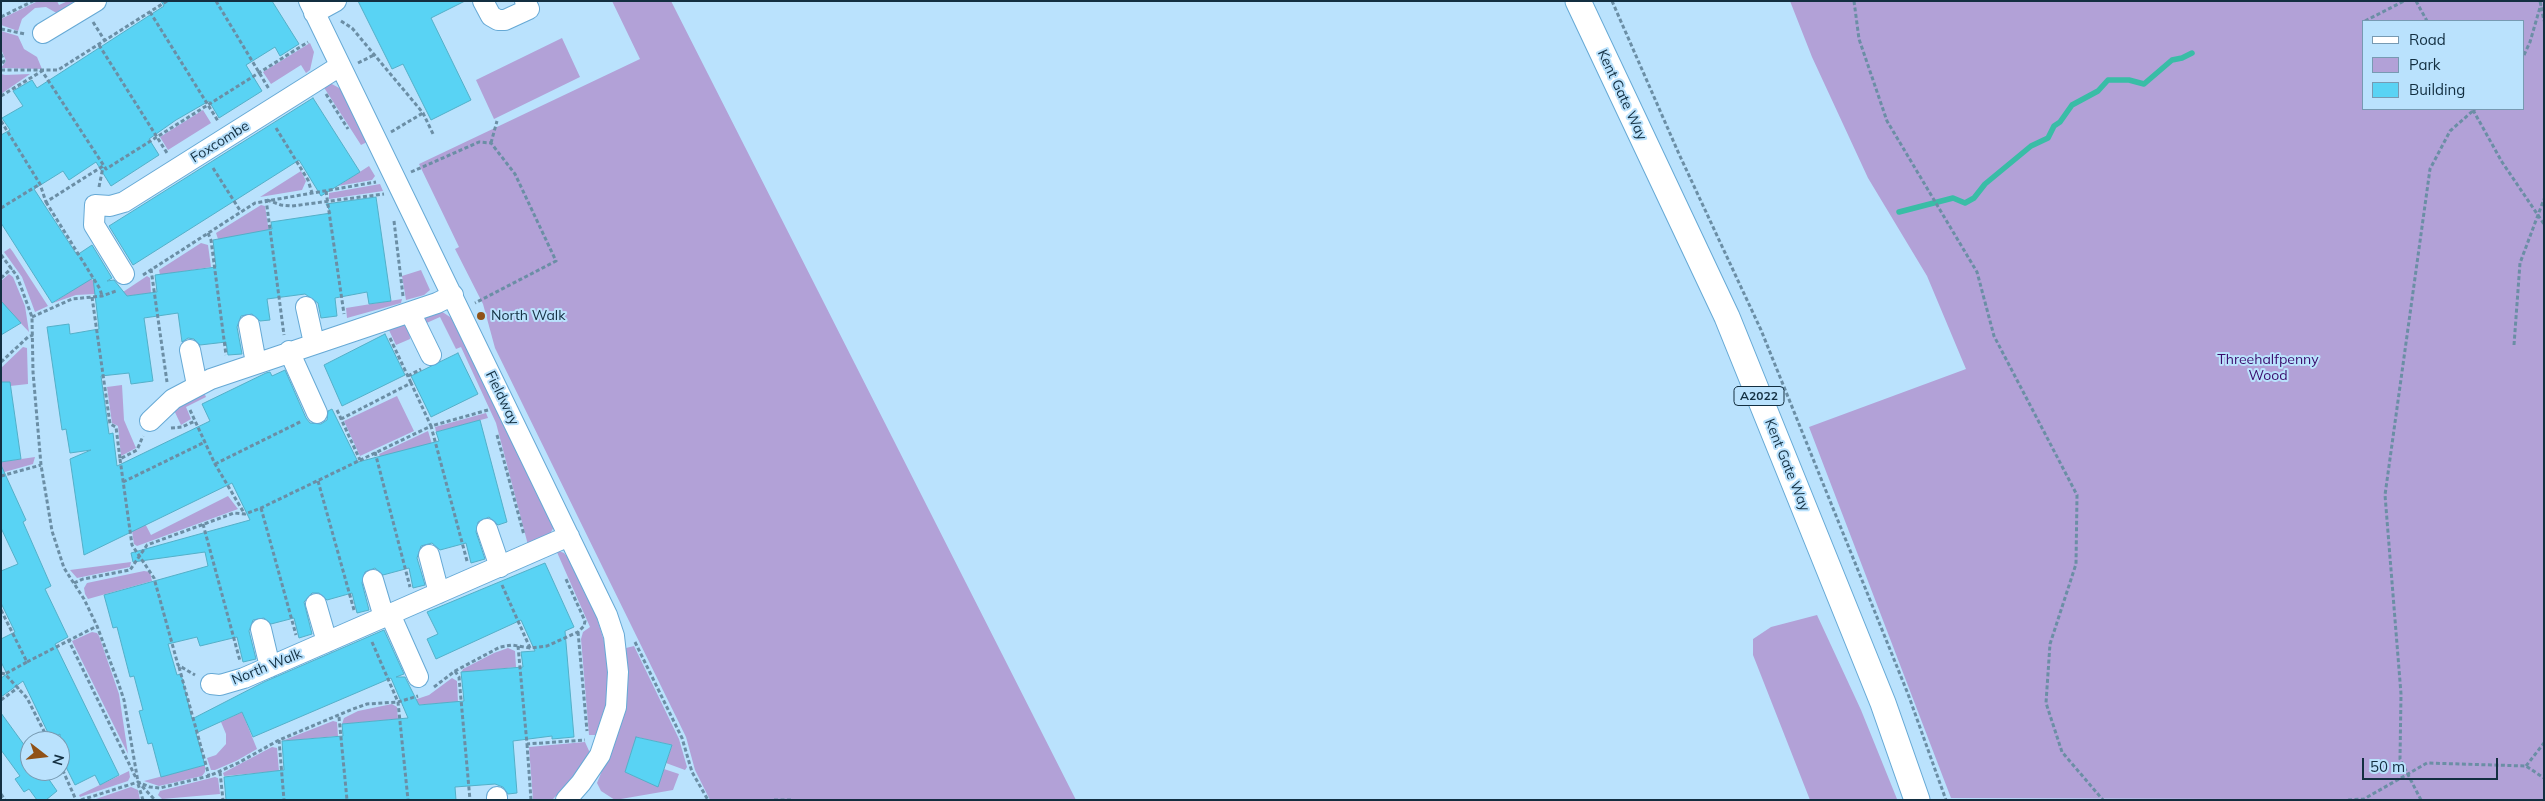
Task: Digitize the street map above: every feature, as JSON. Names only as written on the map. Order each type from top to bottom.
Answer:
[{"type":"main road","name":"Kent Gate Way","points":[[1578,1],[1727,317],[1879,694],[1918,800]]},
{"type":"street","points":[[43,33],[96,1]]},
{"type":"street","points":[[483,1],[491,16],[498,20],[505,20],[529,9],[525,1]]},
{"type":"street","points":[[312,7],[338,10]]},
{"type":"street","name":"Fieldway","points":[[312,7],[340,66],[388,184],[456,303],[609,620],[616,649],[618,690],[612,723],[600,755],[581,783],[566,800]]},
{"type":"street","name":"Foxcombe","points":[[128,280],[94,225],[95,206],[110,206],[124,202],[340,66]]},
{"type":"street","points":[[150,421],[173,399],[197,395],[229,372],[408,313],[456,303]]},
{"type":"street","points":[[306,307],[314,343]]},
{"type":"street","points":[[408,313],[428,361]]},
{"type":"street","points":[[248,325],[256,363]]},
{"type":"street","points":[[190,350],[197,395]]},
{"type":"street","points":[[289,351],[317,413]]},
{"type":"street","points":[[487,530],[498,568]]},
{"type":"street","name":"North Walk","points":[[211,684],[228,684],[244,678],[569,536]]},
{"type":"street","points":[[429,555],[439,593]]},
{"type":"street","points":[[373,580],[387,616],[425,686]]},
{"type":"street","points":[[316,604],[328,642]]},
{"type":"street","points":[[261,629],[270,667]]},
{"type":"path","points":[[1,17],[33,1]]},
{"type":"path","points":[[158,1],[160,5]]},
{"type":"path","points":[[1,70],[58,70],[167,1]]},
{"type":"path","points":[[216,1],[260,72],[272,109],[308,180],[312,193]]},
{"type":"path","points":[[1854,1],[1859,40],[1887,120],[1977,272],[1994,336],[2077,495],[2076,564],[2050,644],[2046,703],[2062,752],[2103,800]]},
{"type":"path","points":[[2367,20],[2404,1]]},
{"type":"path","points":[[2416,1],[2426,20]]},
{"type":"path","points":[[2541,2],[2544,21]]},
{"type":"path","points":[[2525,53],[2530,42],[2541,2]]},
{"type":"path","points":[[338,10],[423,113],[434,136]]},
{"type":"path","points":[[150,12],[227,136]]},
{"type":"path","points":[[1,29],[31,35],[43,33]]},
{"type":"path","points":[[42,71],[106,169],[312,39]]},
{"type":"path","points":[[99,45],[177,169]]},
{"type":"path","points":[[1,54],[4,61],[1,65]]},
{"type":"path","points":[[364,60],[374,55]]},
{"type":"path","points":[[1,96],[42,71]]},
{"type":"path","points":[[2421,800],[2405,773],[2400,760],[2401,694],[2385,495],[2430,169],[2450,132],[2472,110]]},
{"type":"path","points":[[2474,110],[2502,162],[2544,224]]},
{"type":"path","points":[[398,128],[423,113]]},
{"type":"path","points":[[1,121],[40,184],[46,202],[100,289],[102,296]]},
{"type":"path","points":[[491,143],[497,121]]},
{"type":"path","points":[[266,199],[286,206],[328,202],[388,184],[466,146],[479,142],[491,143],[514,174],[556,260],[456,303]]},
{"type":"path","points":[[203,152],[241,212]]},
{"type":"path","points":[[46,202],[104,166]]},
{"type":"path","points":[[1,208],[40,184]]},
{"type":"path","points":[[32,317],[64,301],[102,296],[151,269],[255,202],[388,184]]},
{"type":"path","points":[[388,184],[390,197]]},
{"type":"path","points":[[326,191],[348,332]]},
{"type":"path","points":[[266,199],[285,340],[289,351]]},
{"type":"path","points":[[2514,344],[2520,263],[2544,199]]},
{"type":"path","points":[[393,220],[408,313]]},
{"type":"path","points":[[208,233],[229,372]]},
{"type":"path","points":[[1,255],[12,268],[21,284],[32,317],[34,335],[33,372],[41,465],[52,531],[64,568],[97,626],[124,700],[138,782],[143,800]]},
{"type":"path","points":[[1,278],[12,268]]},
{"type":"path","points":[[151,269],[168,388],[173,399]]},
{"type":"path","points":[[92,297],[110,424],[116,427],[132,545],[154,578],[178,665],[182,671],[209,776]]},
{"type":"path","points":[[382,321],[431,426],[472,578]]},
{"type":"path","points":[[1,362],[28,337],[34,335]]},
{"type":"path","points":[[408,376],[428,361]]},
{"type":"path","points":[[341,419],[411,383]]},
{"type":"path","points":[[197,395],[189,408],[215,464],[244,514]]},
{"type":"path","points":[[484,402],[492,419]]},
{"type":"path","points":[[215,464],[334,405],[360,460]]},
{"type":"path","points":[[74,583],[83,579],[130,570],[147,545],[203,524],[261,508],[431,426],[488,410]]},
{"type":"path","points":[[120,459],[137,450],[150,421]]},
{"type":"path","points":[[495,430],[529,554]]},
{"type":"path","points":[[123,482],[205,442]]},
{"type":"path","points":[[375,452],[414,603]]},
{"type":"path","points":[[1,476],[41,465]]},
{"type":"path","points":[[318,481],[361,627],[398,702],[408,800]]},
{"type":"path","points":[[261,508],[301,653]]},
{"type":"path","points":[[203,524],[244,678]]},
{"type":"path","points":[[498,568],[530,648]]},
{"type":"path","points":[[82,800],[138,782],[150,787],[160,788],[209,776],[279,740],[367,704],[398,702],[500,647],[518,646],[530,648],[547,646],[578,632],[584,626],[585,621],[564,573]]},
{"type":"path","points":[[1,610],[27,662]]},
{"type":"path","points":[[44,731],[34,710],[19,687],[3,674],[97,626]]},
{"type":"path","points":[[527,744],[588,740],[578,632]]},
{"type":"path","points":[[632,636],[682,738],[692,772],[708,800]]},
{"type":"path","points":[[68,640],[138,782],[154,800]]},
{"type":"path","points":[[518,646],[531,800]]},
{"type":"path","points":[[178,665],[211,684]]},
{"type":"path","points":[[455,670],[459,677],[470,800]]},
{"type":"path","points":[[1,700],[19,687]]},
{"type":"path","points":[[339,717],[346,800]]},
{"type":"path","points":[[279,740],[284,800]]},
{"type":"path","points":[[2526,766],[2544,743]]},
{"type":"path","points":[[2348,800],[2364,799],[2405,773],[2427,762],[2526,766],[2544,778]]},
{"type":"path","points":[[220,772],[223,800]]},
{"type":"path","points":[[68,781],[76,800]]},
{"type":"path","points":[[1,794],[5,800]]},
{"type":"path","points":[[774,800],[792,800]]},
{"type":"green space","points":[[38,1],[57,1],[59,5],[68,1],[82,1],[60,15],[46,7],[35,8],[22,19],[18,31],[1,25],[1,19]]},
{"type":"green space","points":[[612,1],[671,1],[1076,800],[710,800],[695,770],[686,737],[495,348],[483,304],[455,249],[459,247],[419,164],[640,59]]},
{"type":"green space","name":"Threehalfpenny Wood","points":[[1790,1],[2544,1],[2544,800],[1951,798],[1809,427],[1966,369],[1927,276],[1868,178],[1812,57]]},
{"type":"green space","points":[[1,31],[18,36],[24,49],[37,57],[42,69],[1,68],[6,61],[1,49]]},
{"type":"green space","points":[[562,38],[580,77],[494,119],[476,80]]},
{"type":"green space","points":[[310,43],[314,52],[310,70],[306,73],[301,65],[271,84],[263,72]]},
{"type":"green space","points":[[1,74],[5,75],[30,74],[1,94]]},
{"type":"green space","points":[[330,83],[341,89],[367,142],[361,145],[323,86]]},
{"type":"green space","points":[[203,110],[211,123],[168,150],[160,137]]},
{"type":"green space","points":[[369,166],[375,176],[372,180],[338,186]]},
{"type":"green space","points":[[301,171],[306,181],[302,190],[260,197]]},
{"type":"green space","points":[[380,184],[383,191],[329,199],[329,193]]},
{"type":"green space","points":[[261,205],[265,206],[269,232],[218,239],[216,233]]},
{"type":"green space","points":[[201,243],[208,245],[211,267],[160,275],[159,270]]},
{"type":"green space","points":[[10,248],[48,306],[35,312],[22,277],[4,252]]},
{"type":"green space","points":[[421,270],[430,290],[424,295],[406,300],[402,276]]},
{"type":"green space","points":[[9,274],[13,277],[25,306],[29,332],[1,302],[1,281]]},
{"type":"green space","points":[[147,276],[150,278],[151,293],[119,297],[120,294]]},
{"type":"green space","points":[[91,278],[98,289],[95,294],[76,295],[53,303]]},
{"type":"green space","points":[[402,299],[401,303],[347,318],[346,308]]},
{"type":"green space","points":[[441,311],[453,319],[554,527],[548,537],[528,545],[496,423],[461,347],[456,349],[440,317],[422,325],[419,318]]},
{"type":"green space","points":[[409,323],[410,339],[396,345],[388,328]]},
{"type":"green space","points":[[23,347],[27,348],[28,384],[1,387],[1,368]]},
{"type":"green space","points":[[122,385],[124,420],[136,448],[121,456],[118,426],[112,423],[107,387]]},
{"type":"green space","points":[[203,390],[206,397],[186,407],[191,419],[181,425],[173,408]]},
{"type":"green space","points":[[397,396],[414,431],[360,456],[344,421]]},
{"type":"green space","points":[[486,413],[488,418],[436,432],[435,427]]},
{"type":"green space","points":[[428,431],[432,444],[380,457],[379,454]]},
{"type":"green space","points":[[35,457],[33,464],[1,473],[1,462]]},
{"type":"green space","points":[[125,485],[151,535],[228,496],[238,509],[137,546],[134,544]]},
{"type":"green space","points":[[556,550],[564,553],[570,560],[595,612],[604,641],[608,666],[608,693],[605,711],[597,735],[589,735],[581,639],[583,632],[590,627]]},
{"type":"green space","points":[[131,562],[130,567],[77,578],[70,570]]},
{"type":"green space","points":[[144,571],[150,572],[152,581],[88,599],[85,594],[84,588],[87,583]]},
{"type":"green space","points":[[1817,615],[1861,710],[1897,799],[1810,800],[1753,655],[1753,639],[1771,627]]},
{"type":"green space","points":[[92,632],[97,633],[99,636],[119,694],[128,754],[72,641]]},
{"type":"green space","points":[[634,646],[679,739],[687,767],[685,770],[666,763],[672,745],[637,737],[625,772],[658,786],[664,769],[679,774],[673,790],[615,800],[601,791],[597,783],[622,721],[628,685],[626,648]]},
{"type":"green space","points":[[508,648],[515,651],[516,667],[461,673],[463,669]]},
{"type":"green space","points":[[452,678],[457,681],[458,702],[402,706],[402,704],[429,695]]},
{"type":"green space","points":[[392,704],[397,707],[398,719],[342,724],[344,718],[358,711]]},
{"type":"green space","points":[[242,712],[257,749],[236,761],[211,770],[207,758],[216,755],[226,744],[226,734],[221,722]]},
{"type":"green space","points":[[333,721],[337,722],[338,736],[282,741]]},
{"type":"green space","points":[[585,742],[590,753],[577,774],[552,800],[533,800],[529,747]]},
{"type":"green space","points":[[272,747],[277,748],[279,771],[224,776],[223,773]]},
{"type":"green space","points":[[205,765],[205,772],[202,776],[159,786],[144,781]]},
{"type":"green space","points":[[129,771],[130,777],[128,781],[80,797],[79,795]]},
{"type":"green space","points":[[215,777],[218,778],[220,794],[162,799],[158,795],[160,791]]},
{"type":"green space","points":[[131,787],[138,790],[140,800],[93,800]]},
{"type":"building","points":[[161,1],[272,1],[299,44],[280,56],[275,47],[246,65],[262,91],[219,118],[209,101],[176,120],[149,139],[159,155],[111,186],[96,162],[69,180],[63,171],[34,189],[77,255],[92,245],[112,278],[107,281],[114,280],[127,296],[157,292],[155,275],[216,267],[213,240],[272,229],[271,222],[331,213],[326,204],[376,197],[391,301],[369,304],[367,292],[335,298],[337,316],[321,318],[318,303],[305,294],[267,299],[270,320],[260,321],[252,314],[241,316],[237,327],[242,354],[228,355],[226,342],[200,345],[194,339],[188,338],[182,342],[178,313],[144,318],[153,381],[131,384],[129,373],[101,376],[109,434],[113,433],[117,466],[210,421],[202,404],[266,373],[270,372],[272,376],[285,370],[306,418],[310,423],[321,424],[327,420],[328,411],[332,409],[358,462],[439,441],[436,432],[480,420],[507,522],[498,525],[489,517],[478,522],[476,532],[485,559],[471,563],[466,543],[440,550],[432,543],[421,546],[417,558],[425,585],[413,588],[409,568],[383,575],[375,568],[365,572],[362,583],[369,610],[357,613],[352,593],[327,600],[319,593],[312,593],[304,602],[312,634],[299,638],[294,618],[271,624],[264,618],[253,620],[249,631],[256,659],[243,662],[237,637],[200,646],[197,637],[168,644],[177,675],[181,674],[192,719],[264,682],[384,630],[404,674],[396,677],[405,677],[419,705],[464,701],[461,672],[523,667],[521,652],[535,651],[521,620],[436,659],[427,639],[438,634],[427,612],[545,563],[574,627],[565,631],[574,737],[552,739],[552,736],[513,741],[517,793],[508,794],[503,787],[495,784],[455,787],[456,800],[226,800],[224,777],[284,770],[282,741],[343,736],[342,724],[408,718],[391,678],[253,737],[242,712],[196,733],[205,765],[161,777],[152,743],[148,744],[139,711],[143,710],[134,676],[130,677],[117,627],[113,628],[104,595],[208,566],[205,552],[133,562],[131,553],[250,520],[232,483],[84,555],[70,459],[91,450],[70,453],[66,429],[62,430],[47,327],[69,324],[70,334],[99,329],[93,278],[52,303],[1,223],[1,135],[10,130],[2,118],[23,106],[13,91],[32,80],[37,88],[164,6]]},
{"type":"building","points":[[358,1],[465,1],[431,18],[471,100],[431,120],[403,64],[392,69]]},
{"type":"building","points":[[313,98],[360,172],[321,196],[299,160],[133,265],[109,226]]},
{"type":"building","points":[[1,301],[21,323],[1,335]]},
{"type":"building","points":[[385,334],[405,375],[342,406],[324,365]]},
{"type":"building","points":[[458,353],[478,394],[431,417],[411,376]]},
{"type":"building","points":[[1,382],[10,382],[21,459],[1,462]]},
{"type":"building","points":[[1,465],[26,520],[23,522],[51,586],[45,589],[68,637],[55,644],[119,775],[100,785],[95,775],[75,785],[70,775],[70,731],[47,731],[23,681],[1,697],[1,678],[7,674],[1,662],[1,639],[15,632],[1,603],[1,571],[18,564],[1,528]]},
{"type":"building","points":[[1,713],[20,739],[20,776],[1,750]]},
{"type":"building","points":[[636,737],[672,745],[658,787],[625,772]]},
{"type":"building","points":[[20,776],[20,781],[50,781],[57,791],[46,800],[37,800],[29,789],[24,792],[15,779]]},
{"type":"waterway","points":[[1899,212],[1953,198],[1965,203],[1974,198],[1985,184],[2031,146],[2048,138],[2054,126],[2060,122],[2072,105],[2098,91],[2108,80],[2129,80],[2144,84],[2172,60],[2192,53]]},
{"type":"place","name":"North Walk","points":[[481,316]]}]
